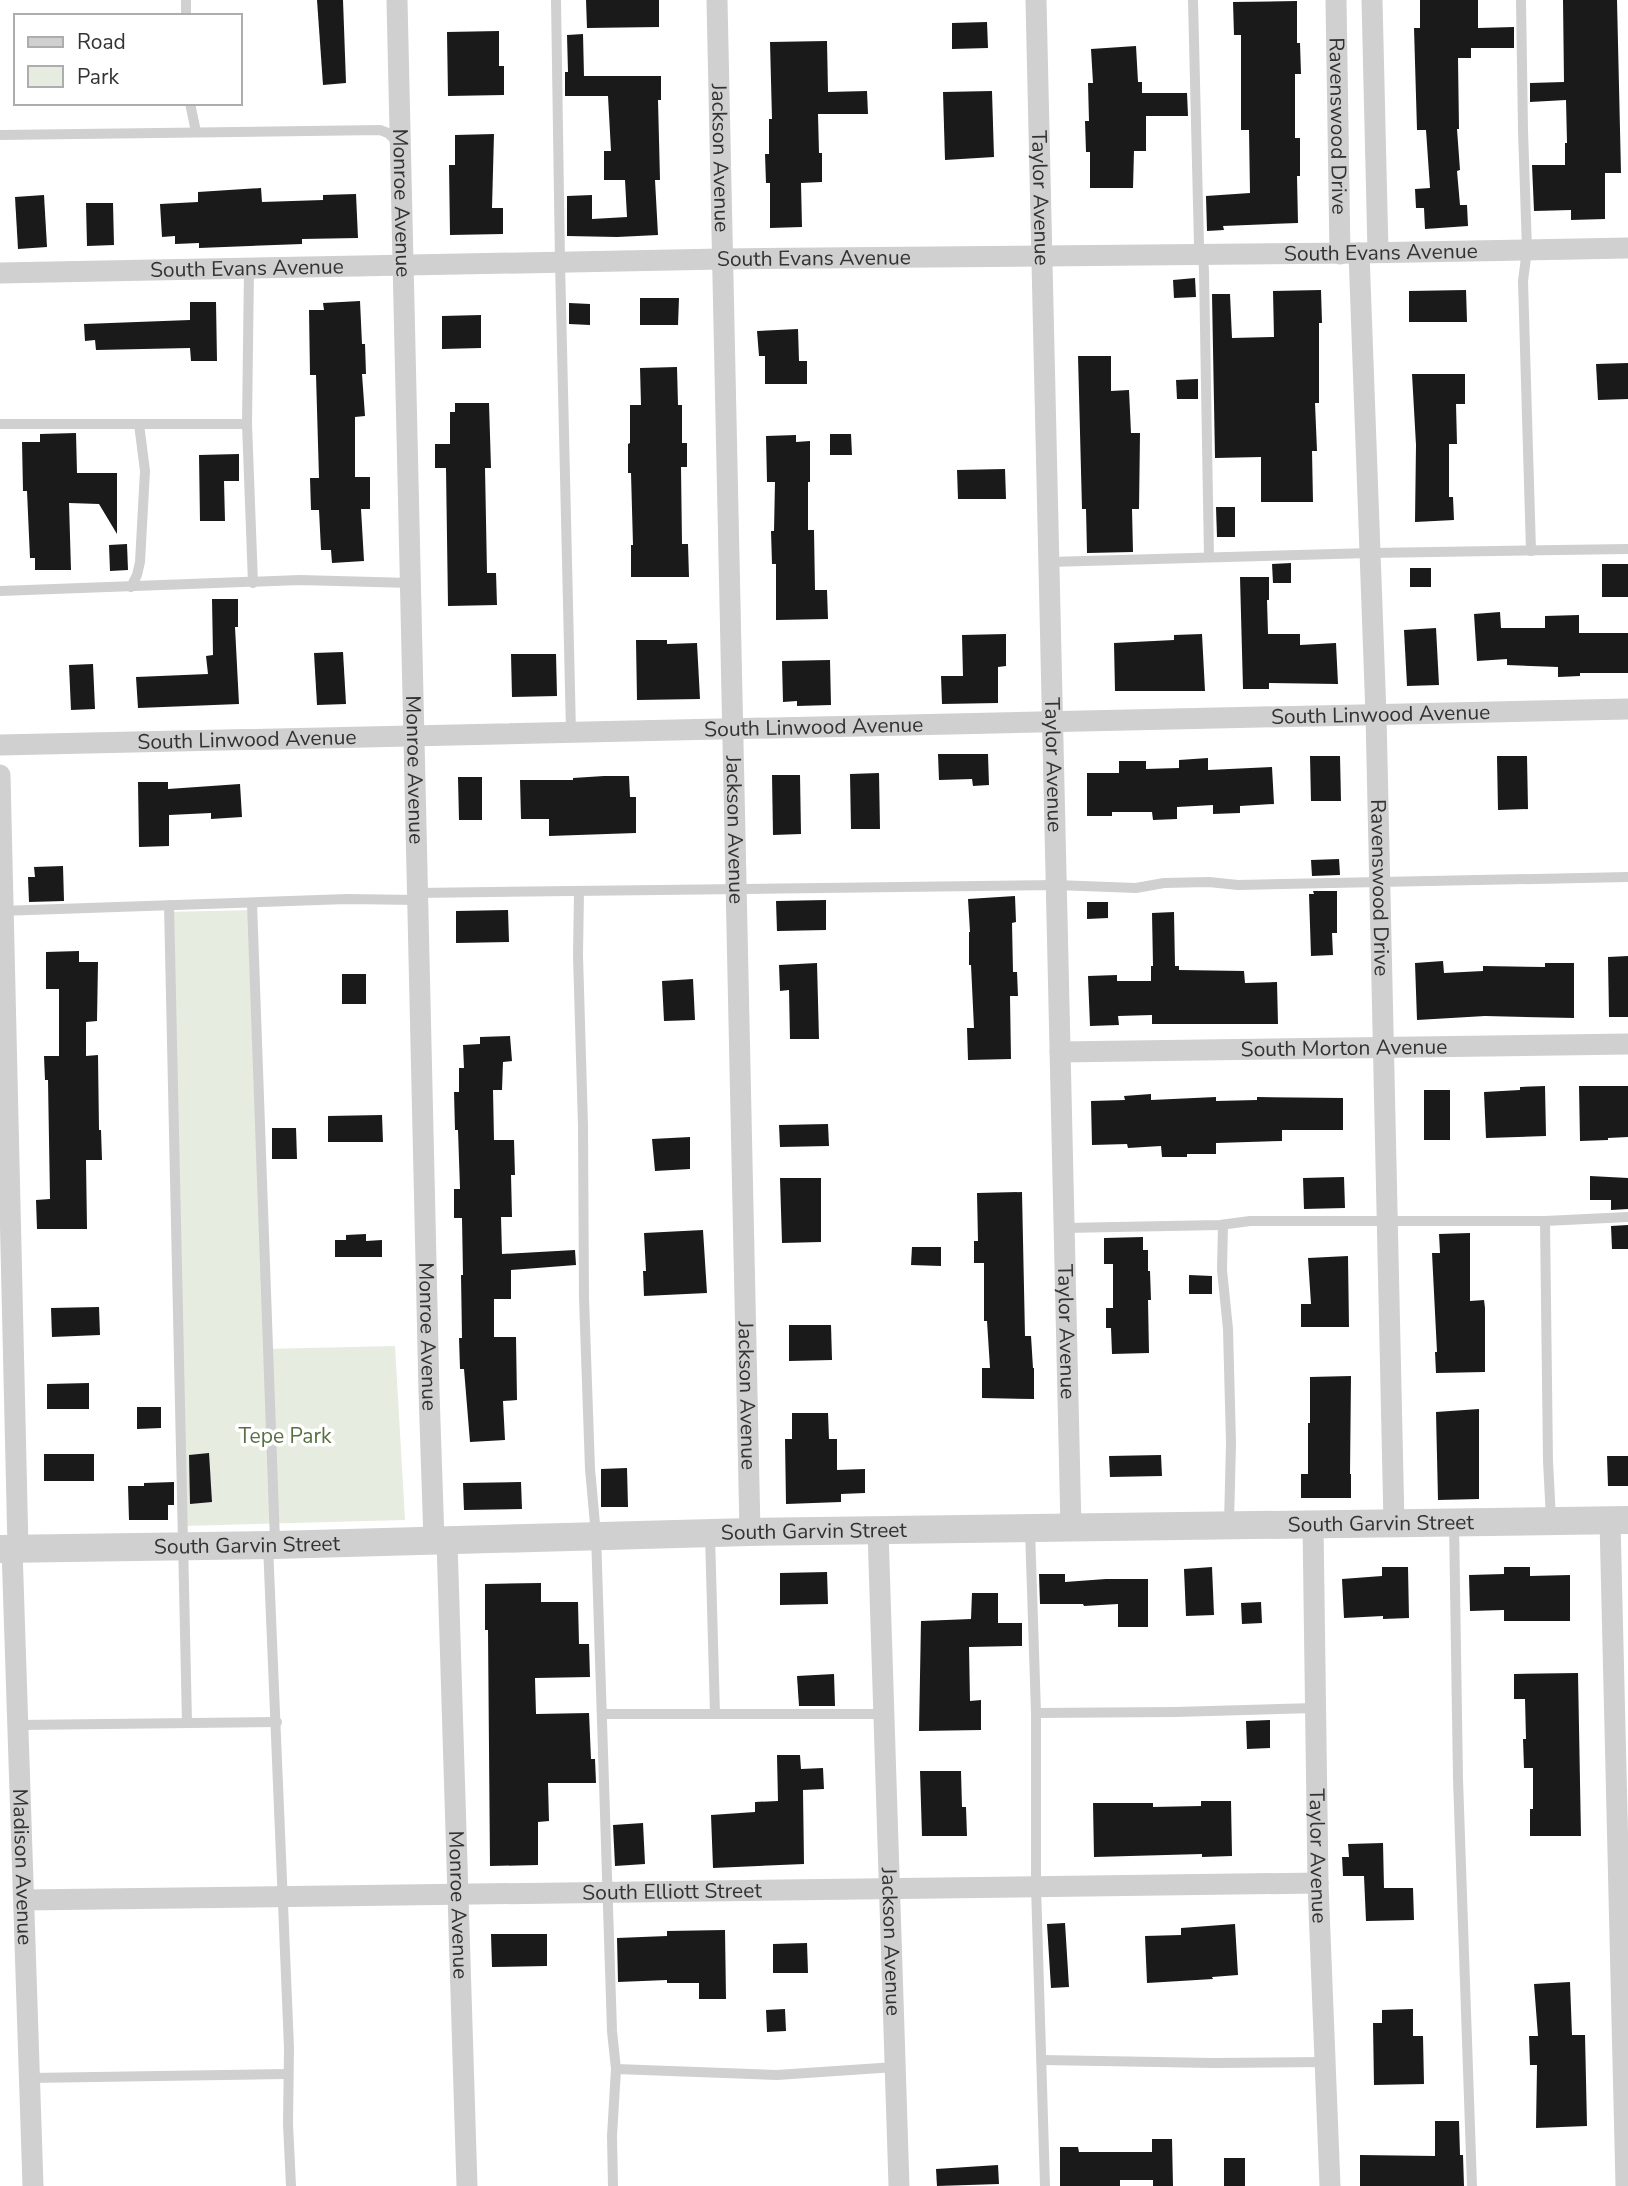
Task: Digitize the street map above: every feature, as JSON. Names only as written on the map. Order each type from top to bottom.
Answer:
[{"type":"street","name":"Monroe Avenue","points":[[397,0],[417,897],[467,2186]]},
{"type":"street","name":"Jackson Avenue","points":[[717,0],[750,1532]]},
{"type":"street","name":"Taylor Avenue","points":[[1036,0],[1071,1529]]},
{"type":"street","name":"Ravenswood Drive","points":[[1336,0],[1359,253],[1371,553],[1394,1523]]},
{"type":"street","name":"Ravenswood Drive","points":[[1359,253],[1372,0]]},
{"type":"street","name":"South Evans Avenue","points":[[0,273],[722,259],[1628,248]]},
{"type":"street","name":"South Linwood Avenue","points":[[0,745],[1628,709]]},
{"type":"street","name":"Madison Avenue","points":[[0,775],[10,1549],[19,1725],[33,2186]]},
{"type":"street","name":"South Morton Avenue","points":[[1060,1052],[1628,1044]]},
{"type":"street","name":"South Garvin Street","points":[[10,1549],[750,1532],[1619,1520]]},
{"type":"street","points":[[1619,1520],[1626,2186]]},
{"type":"street","name":"Taylor Avenue","points":[[1313,1525],[1318,1883],[1330,2186]]},
{"type":"street","name":"Jackson Avenue","points":[[878,1531],[899,2186]]},
{"type":"street","name":"South Elliott Street","points":[[24,1900],[1318,1883]]},
{"type":"lane","points":[[556,0],[571,732]]},
{"type":"lane","points":[[1193,0],[1199,245],[1203,255],[1209,557]]},
{"type":"lane","points":[[1521,0],[1527,250],[1523,281],[1531,551]]},
{"type":"lane","points":[[190,105],[196,132]]},
{"type":"lane","points":[[0,135],[380,130],[400,145]]},
{"type":"lane","points":[[249,268],[247,424],[253,583]]},
{"type":"lane","points":[[0,424],[247,424]]},
{"type":"lane","points":[[131,587],[140,562],[145,471],[139,424]]},
{"type":"lane","points":[[1049,562],[1628,549]]},
{"type":"lane","points":[[0,591],[300,580],[411,583]]},
{"type":"lane","points":[[1,911],[579,891],[1056,885],[1136,888],[1164,883],[1198,882],[1238,885],[1628,877]]},
{"type":"lane","points":[[579,891],[584,1298],[603,1714],[612,2031],[616,2068],[612,2136],[613,2186]]},
{"type":"lane","points":[[251,903],[289,2048],[291,2186]]},
{"type":"lane","points":[[169,905],[187,1723]]},
{"type":"lane","points":[[1064,1228],[1223,1225],[1250,1221],[1545,1221],[1628,1217]]},
{"type":"lane","points":[[1545,1221],[1551,1521]]},
{"type":"lane","points":[[1223,1225],[1222,1270],[1228,1329],[1231,1443],[1229,1526]]},
{"type":"lane","points":[[1454,1522],[1458,1792],[1472,2186]]},
{"type":"lane","points":[[1030,1529],[1045,2186]]},
{"type":"lane","points":[[710,1533],[715,1714]]},
{"type":"lane","points":[[1036,1713],[1315,1708]]},
{"type":"lane","points":[[603,1714],[884,1714]]},
{"type":"lane","points":[[19,1725],[277,1722]]},
{"type":"lane","points":[[1042,2060],[1325,2062]]},
{"type":"lane","points":[[616,2068],[789,2075],[895,2067]]},
{"type":"lane","points":[[30,2078],[288,2074]]},
{"type":"green space","name":"Tepe Park","points":[[255,910],[266,1349],[395,1346],[405,1520],[183,1526],[167,912]]},
{"type":"building","points":[[317,0],[343,0],[346,83],[323,85]]},
{"type":"building","points":[[586,0],[659,0],[659,27],[587,28]]},
{"type":"building","points":[[1420,0],[1478,0],[1478,28],[1514,27],[1514,48],[1471,48],[1471,58],[1458,58],[1457,129],[1460,170],[1457,171],[1460,205],[1467,205],[1468,226],[1425,229],[1424,208],[1416,208],[1415,189],[1430,188],[1426,130],[1417,130],[1414,28],[1420,28]]},
{"type":"building","points":[[1563,0],[1617,0],[1621,173],[1605,173],[1605,219],[1571,220],[1571,210],[1534,211],[1532,165],[1565,165],[1566,100],[1530,102],[1530,83],[1564,82]]},
{"type":"building","points":[[1297,1],[1297,43],[1300,43],[1301,74],[1295,74],[1295,138],[1300,138],[1300,176],[1297,176],[1298,223],[1223,226],[1224,230],[1207,231],[1206,196],[1250,193],[1249,130],[1241,130],[1241,35],[1234,35],[1233,2]]},
{"type":"building","points":[[987,22],[988,48],[952,49],[952,23]]},
{"type":"building","points":[[499,31],[499,66],[504,66],[504,95],[448,96],[447,32]]},
{"type":"building","points":[[583,34],[584,76],[661,76],[661,100],[658,100],[660,180],[655,180],[658,235],[567,236],[567,196],[592,195],[592,219],[627,217],[625,180],[604,180],[604,151],[611,151],[608,96],[565,96],[565,72],[568,72],[567,35]]},
{"type":"building","points":[[827,41],[828,92],[867,91],[868,114],[818,114],[822,182],[801,183],[802,227],[770,228],[770,183],[766,183],[765,154],[769,154],[769,119],[772,119],[770,42]]},
{"type":"building","points":[[1136,46],[1138,82],[1142,82],[1142,93],[1187,93],[1188,116],[1146,116],[1146,151],[1134,151],[1133,188],[1090,188],[1090,152],[1086,152],[1085,121],[1089,121],[1088,83],[1093,83],[1091,49]]},
{"type":"building","points":[[992,91],[994,157],[945,160],[943,92]]},
{"type":"building","points":[[494,134],[492,208],[503,208],[503,234],[450,235],[449,165],[455,165],[455,135]]},
{"type":"building","points":[[261,188],[262,202],[323,200],[323,195],[356,194],[358,238],[302,239],[302,244],[199,248],[199,243],[175,244],[175,236],[162,237],[160,204],[198,202],[198,192]]},
{"type":"building","points":[[44,195],[47,247],[18,249],[15,197]]},
{"type":"building","points":[[86,203],[113,203],[114,245],[87,246]]},
{"type":"building","points":[[1195,278],[1196,297],[1174,298],[1173,280]]},
{"type":"building","points":[[1321,290],[1319,403],[1315,403],[1317,451],[1312,451],[1313,502],[1261,502],[1261,457],[1215,458],[1212,294],[1230,294],[1232,338],[1274,337],[1273,291]]},
{"type":"building","points":[[1466,290],[1467,322],[1409,322],[1409,291]]},
{"type":"building","points":[[640,298],[679,298],[678,325],[640,325]]},
{"type":"building","points":[[360,301],[362,344],[365,344],[366,374],[362,374],[365,416],[355,417],[355,477],[370,477],[370,509],[361,509],[364,561],[332,563],[331,550],[321,550],[319,510],[311,510],[310,478],[319,478],[316,375],[310,375],[309,310],[324,310],[323,303]]},
{"type":"building","points":[[190,302],[216,302],[217,361],[191,361],[190,348],[96,350],[95,340],[85,341],[84,324],[190,320]]},
{"type":"building","points":[[569,303],[590,304],[590,325],[569,324]]},
{"type":"building","points":[[481,315],[481,348],[442,349],[442,316]]},
{"type":"building","points":[[798,329],[799,361],[807,361],[807,384],[765,384],[765,356],[759,356],[757,331]]},
{"type":"building","points":[[1078,356],[1111,356],[1111,391],[1129,390],[1131,433],[1140,433],[1139,509],[1132,509],[1133,552],[1087,553],[1086,509],[1082,509]]},
{"type":"building","points":[[1628,363],[1628,399],[1598,400],[1596,364]]},
{"type":"building","points":[[677,367],[678,405],[682,405],[682,443],[687,443],[687,467],[681,467],[682,544],[688,544],[689,577],[631,577],[631,473],[628,473],[630,405],[641,405],[640,368]]},
{"type":"building","points":[[1412,374],[1465,374],[1465,404],[1456,404],[1457,444],[1449,444],[1449,497],[1453,497],[1454,520],[1415,522],[1416,445]]},
{"type":"building","points":[[1198,379],[1198,399],[1177,399],[1176,380]]},
{"type":"building","points":[[455,403],[489,403],[491,468],[485,468],[487,573],[496,573],[497,605],[448,606],[446,468],[435,468],[435,444],[450,444],[450,412],[455,412]]},
{"type":"building","points":[[76,433],[77,473],[117,473],[117,534],[99,504],[69,503],[71,570],[35,570],[35,558],[30,558],[27,491],[23,491],[22,442],[40,442],[40,434]]},
{"type":"building","points":[[830,434],[851,434],[852,455],[830,455]]},
{"type":"building","points":[[796,435],[796,442],[810,441],[808,530],[814,530],[815,590],[827,590],[828,619],[776,620],[776,564],[772,564],[771,531],[774,531],[775,482],[767,482],[766,436]]},
{"type":"building","points":[[239,454],[239,481],[224,481],[225,521],[200,521],[199,455]]},
{"type":"building","points":[[1005,469],[1006,499],[958,499],[957,470]]},
{"type":"building","points":[[1216,507],[1235,507],[1235,537],[1217,537]]},
{"type":"building","points":[[127,544],[128,570],[110,571],[109,545]]},
{"type":"building","points":[[1291,563],[1291,583],[1273,583],[1272,564]]},
{"type":"building","points":[[1602,564],[1628,564],[1628,597],[1602,597]]},
{"type":"building","points":[[1410,568],[1431,568],[1431,587],[1410,587]]},
{"type":"building","points":[[1240,577],[1269,577],[1268,634],[1300,634],[1300,645],[1336,643],[1338,684],[1269,683],[1269,689],[1243,689]]},
{"type":"building","points":[[212,599],[238,599],[238,627],[235,627],[239,704],[138,708],[136,677],[208,674],[206,656],[213,655]]},
{"type":"building","points":[[1500,612],[1501,628],[1545,628],[1545,616],[1579,615],[1579,633],[1628,633],[1628,673],[1580,673],[1580,676],[1558,677],[1558,667],[1507,665],[1507,659],[1477,661],[1474,614]]},
{"type":"building","points":[[1436,628],[1439,685],[1407,686],[1404,630]]},
{"type":"building","points":[[1006,634],[1006,666],[998,667],[998,703],[942,704],[941,676],[963,676],[962,635]]},
{"type":"building","points":[[1202,634],[1205,691],[1115,691],[1114,643],[1174,640],[1174,635]]},
{"type":"building","points":[[636,640],[667,640],[667,644],[697,643],[700,699],[637,700]]},
{"type":"building","points":[[343,652],[346,704],[317,705],[314,653]]},
{"type":"building","points":[[511,654],[556,654],[557,696],[512,697]]},
{"type":"building","points":[[830,660],[831,705],[797,706],[797,701],[783,702],[782,661]]},
{"type":"building","points":[[93,664],[95,709],[71,710],[69,665]]},
{"type":"building","points":[[938,754],[988,754],[989,785],[973,786],[972,779],[939,780]]},
{"type":"building","points":[[1310,756],[1340,756],[1341,801],[1311,801]]},
{"type":"building","points":[[1497,756],[1527,756],[1528,809],[1498,810]]},
{"type":"building","points":[[1208,758],[1208,770],[1272,767],[1274,804],[1240,806],[1240,813],[1213,814],[1213,805],[1177,807],[1177,819],[1153,820],[1152,812],[1112,812],[1112,816],[1087,816],[1087,773],[1119,773],[1119,761],[1146,761],[1146,769],[1179,768],[1179,760]]},
{"type":"building","points":[[879,773],[880,829],[851,829],[850,774]]},
{"type":"building","points":[[772,775],[800,775],[801,834],[773,835]]},
{"type":"building","points":[[629,776],[630,797],[636,797],[636,833],[549,836],[549,819],[521,819],[520,780],[573,780]]},
{"type":"building","points":[[458,777],[482,777],[482,820],[459,820]]},
{"type":"building","points":[[138,782],[168,782],[168,789],[240,784],[242,817],[211,819],[211,813],[169,815],[169,846],[139,847]]},
{"type":"building","points":[[1339,859],[1340,875],[1312,876],[1311,860]]},
{"type":"building","points":[[63,866],[64,901],[29,902],[28,877],[35,877],[34,867]]},
{"type":"building","points":[[1313,891],[1337,891],[1337,933],[1332,933],[1333,955],[1311,956],[1309,894],[1314,894]]},
{"type":"building","points":[[1015,896],[1016,922],[1012,923],[1013,972],[1017,972],[1018,996],[1010,996],[1011,1059],[968,1060],[967,1028],[974,1028],[968,899]]},
{"type":"building","points":[[826,900],[826,930],[777,931],[776,901]]},
{"type":"building","points":[[1087,902],[1108,902],[1108,918],[1087,919]]},
{"type":"building","points":[[508,910],[509,942],[456,943],[456,911]]},
{"type":"building","points":[[1174,912],[1175,966],[1179,966],[1179,970],[1244,971],[1245,983],[1277,982],[1278,1024],[1152,1024],[1152,1015],[1118,1016],[1119,1025],[1090,1026],[1088,976],[1117,975],[1117,981],[1151,981],[1152,913]]},
{"type":"building","points":[[79,951],[79,962],[98,962],[97,1021],[86,1022],[86,1056],[98,1055],[102,1160],[86,1160],[87,1229],[37,1229],[36,1200],[50,1199],[48,1080],[45,1080],[44,1056],[59,1056],[59,989],[46,989],[46,952]]},
{"type":"building","points":[[1628,956],[1628,1017],[1609,1017],[1608,957]]},
{"type":"building","points":[[1443,961],[1444,973],[1483,971],[1483,966],[1545,967],[1545,963],[1574,963],[1574,1018],[1485,1016],[1417,1020],[1415,963]]},
{"type":"building","points":[[817,963],[819,1039],[790,1039],[789,990],[780,991],[779,965]]},
{"type":"building","points":[[342,974],[366,974],[366,1004],[342,1004]]},
{"type":"building","points":[[693,979],[695,1020],[664,1021],[662,981]]},
{"type":"building","points":[[510,1036],[512,1061],[503,1062],[502,1090],[493,1090],[494,1140],[514,1140],[512,1217],[501,1217],[502,1254],[575,1250],[576,1265],[511,1270],[511,1299],[494,1299],[494,1337],[516,1337],[517,1400],[503,1401],[505,1440],[470,1442],[464,1369],[460,1369],[462,1218],[454,1218],[454,1189],[460,1189],[454,1092],[459,1092],[459,1068],[464,1068],[463,1045],[480,1044],[480,1037]]},
{"type":"building","points":[[1545,1086],[1546,1136],[1486,1138],[1484,1092]]},
{"type":"building","points":[[1579,1086],[1628,1086],[1628,1137],[1580,1141]]},
{"type":"building","points":[[1424,1090],[1450,1090],[1450,1140],[1424,1140]]},
{"type":"building","points":[[1151,1094],[1151,1100],[1216,1097],[1216,1101],[1257,1100],[1257,1097],[1343,1098],[1343,1130],[1282,1130],[1282,1141],[1216,1143],[1216,1154],[1187,1154],[1187,1157],[1162,1157],[1161,1146],[1128,1148],[1127,1144],[1092,1145],[1091,1101],[1125,1100],[1124,1096]]},
{"type":"building","points":[[382,1115],[383,1142],[328,1142],[328,1116]]},
{"type":"building","points":[[828,1124],[829,1146],[780,1147],[779,1125]]},
{"type":"building","points":[[272,1128],[296,1128],[297,1159],[272,1159]]},
{"type":"building","points":[[690,1137],[690,1169],[655,1171],[652,1139]]},
{"type":"building","points":[[1590,1176],[1628,1178],[1628,1209],[1611,1210],[1611,1200],[1590,1200]]},
{"type":"building","points":[[1344,1177],[1345,1208],[1304,1209],[1303,1178]]},
{"type":"building","points":[[780,1178],[821,1178],[821,1242],[782,1243]]},
{"type":"building","points":[[1022,1192],[1025,1336],[1031,1336],[1034,1399],[982,1398],[982,1368],[990,1368],[987,1321],[984,1321],[984,1263],[974,1263],[974,1241],[978,1241],[977,1193]]},
{"type":"building","points":[[1628,1225],[1628,1249],[1612,1249],[1611,1226]]},
{"type":"building","points":[[703,1230],[707,1293],[644,1296],[644,1233]]},
{"type":"building","points":[[1470,1233],[1470,1301],[1484,1300],[1485,1372],[1436,1373],[1432,1253],[1440,1253],[1439,1234]]},
{"type":"building","points":[[366,1234],[366,1241],[382,1240],[382,1257],[335,1257],[335,1240],[346,1240],[346,1235]]},
{"type":"building","points":[[1143,1237],[1143,1250],[1148,1250],[1150,1271],[1149,1353],[1112,1354],[1111,1328],[1106,1328],[1106,1308],[1113,1308],[1113,1264],[1104,1264],[1104,1238]]},
{"type":"building","points":[[912,1247],[941,1247],[941,1266],[911,1265]]},
{"type":"building","points":[[1348,1256],[1349,1327],[1301,1327],[1301,1304],[1311,1304],[1308,1258]]},
{"type":"building","points":[[1189,1275],[1212,1276],[1212,1294],[1189,1294]]},
{"type":"building","points":[[99,1307],[100,1335],[52,1337],[51,1308]]},
{"type":"building","points":[[789,1325],[831,1325],[832,1360],[789,1361]]},
{"type":"building","points":[[1351,1376],[1351,1498],[1301,1498],[1301,1474],[1308,1474],[1310,1377]]},
{"type":"building","points":[[89,1383],[89,1409],[47,1409],[47,1384]]},
{"type":"building","points":[[137,1407],[161,1407],[161,1428],[137,1429]]},
{"type":"building","points":[[1479,1409],[1479,1499],[1438,1500],[1436,1412]]},
{"type":"building","points":[[792,1413],[828,1413],[829,1439],[837,1439],[837,1470],[865,1469],[865,1493],[841,1494],[841,1502],[786,1504],[785,1439],[792,1439]]},
{"type":"building","points":[[209,1453],[212,1502],[190,1504],[189,1455]]},
{"type":"building","points":[[44,1454],[94,1454],[94,1481],[44,1481]]},
{"type":"building","points":[[1161,1455],[1162,1476],[1110,1477],[1109,1456]]},
{"type":"building","points":[[1607,1456],[1628,1456],[1628,1486],[1608,1486]]},
{"type":"building","points":[[627,1468],[628,1507],[601,1507],[601,1469]]},
{"type":"building","points":[[174,1482],[174,1505],[168,1505],[168,1520],[129,1520],[128,1486]]},
{"type":"building","points":[[521,1482],[522,1509],[464,1510],[463,1483]]},
{"type":"building","points":[[1212,1567],[1214,1615],[1186,1616],[1184,1569]]},
{"type":"building","points":[[1382,1567],[1408,1567],[1409,1618],[1344,1618],[1342,1579],[1382,1576]]},
{"type":"building","points":[[1504,1567],[1530,1567],[1530,1576],[1570,1575],[1570,1621],[1504,1621],[1504,1610],[1470,1611],[1469,1575],[1504,1574]]},
{"type":"building","points":[[827,1572],[828,1604],[780,1605],[780,1573]]},
{"type":"building","points":[[1039,1574],[1065,1574],[1065,1582],[1148,1579],[1148,1627],[1118,1627],[1118,1604],[1040,1604]]},
{"type":"building","points":[[541,1583],[541,1602],[578,1602],[579,1644],[589,1644],[590,1677],[535,1678],[536,1714],[589,1713],[591,1759],[595,1759],[596,1783],[548,1783],[549,1821],[538,1822],[538,1865],[490,1866],[488,1630],[485,1630],[485,1584]]},
{"type":"building","points":[[972,1593],[998,1593],[998,1623],[1022,1623],[1022,1646],[969,1647],[970,1701],[981,1700],[981,1730],[919,1731],[921,1621],[971,1619]]},
{"type":"building","points":[[1261,1602],[1262,1623],[1242,1624],[1241,1603]]},
{"type":"building","points":[[1578,1673],[1581,1836],[1530,1836],[1533,1768],[1524,1768],[1525,1699],[1514,1699],[1514,1674]]},
{"type":"building","points":[[834,1674],[835,1706],[799,1706],[797,1676]]},
{"type":"building","points":[[1270,1720],[1270,1748],[1247,1749],[1246,1721]]},
{"type":"building","points":[[777,1755],[800,1755],[801,1769],[823,1768],[824,1789],[803,1790],[804,1864],[713,1868],[711,1815],[755,1812],[755,1802],[778,1801]]},
{"type":"building","points":[[920,1771],[961,1771],[962,1807],[966,1807],[967,1836],[922,1836]]},
{"type":"building","points":[[1201,1801],[1231,1801],[1232,1856],[1202,1857],[1202,1854],[1094,1857],[1093,1803],[1153,1803],[1153,1807],[1201,1806]]},
{"type":"building","points":[[643,1823],[645,1864],[615,1866],[613,1825]]},
{"type":"building","points":[[1383,1843],[1384,1888],[1413,1888],[1414,1920],[1366,1921],[1364,1876],[1343,1876],[1342,1857],[1349,1857],[1348,1844]]},
{"type":"building","points":[[1065,1923],[1069,1987],[1051,1988],[1047,1924]]},
{"type":"building","points":[[1235,1924],[1238,1975],[1147,1983],[1145,1936],[1181,1935],[1181,1928]]},
{"type":"building","points":[[725,1930],[726,1999],[699,1999],[699,1983],[667,1983],[667,1980],[618,1982],[617,1938],[667,1936],[667,1931]]},
{"type":"building","points":[[491,1934],[547,1934],[547,1966],[492,1967]]},
{"type":"building","points":[[807,1943],[808,1973],[773,1973],[773,1944]]},
{"type":"building","points":[[1570,1982],[1572,2035],[1585,2035],[1587,2126],[1536,2128],[1537,2065],[1530,2065],[1529,2036],[1538,2036],[1534,1984]]},
{"type":"building","points":[[785,2009],[786,2031],[767,2032],[766,2010]]},
{"type":"building","points":[[1413,2009],[1413,2036],[1423,2036],[1424,2084],[1374,2085],[1373,2023],[1382,2023],[1382,2010]]},
{"type":"building","points":[[1435,2121],[1459,2121],[1464,2186],[1360,2186],[1360,2155],[1435,2156]]},
{"type":"building","points":[[1152,2139],[1172,2139],[1173,2186],[1153,2186],[1153,2180],[1120,2180],[1120,2186],[1060,2186],[1060,2147],[1078,2147],[1079,2152],[1152,2152]]},
{"type":"building","points":[[1224,2158],[1245,2158],[1245,2186],[1224,2186]]},
{"type":"building","points":[[998,2165],[999,2184],[937,2186],[936,2169]]}]
